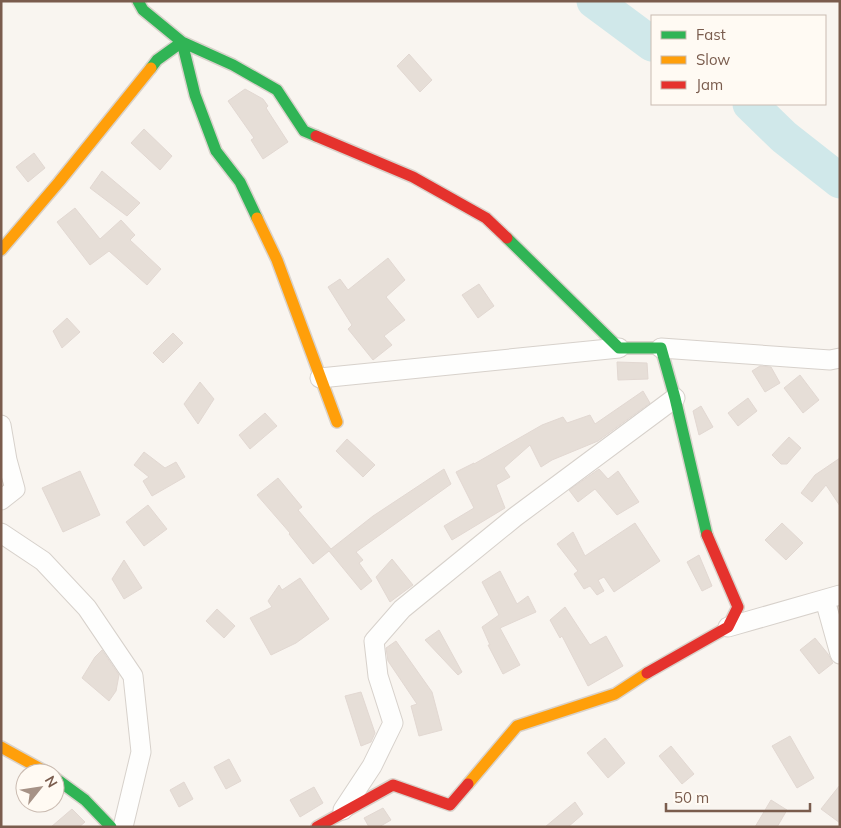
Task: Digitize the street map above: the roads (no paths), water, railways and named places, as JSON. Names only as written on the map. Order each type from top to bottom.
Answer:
[{"type":"street","points":[[138,1],[143,10],[182,42],[233,65],[277,90],[304,131],[413,177],[486,218],[619,348]]},
{"type":"street","points":[[1,250],[59,182],[157,60],[182,42]]},
{"type":"street","points":[[182,42],[195,95],[216,151],[240,182],[277,260],[337,422]]},
{"type":"street","points":[[320,378],[619,348],[661,348],[830,360],[840,358]]},
{"type":"street","points":[[661,348],[675,398],[707,535],[738,607],[728,627]]},
{"type":"street","points":[[341,814],[372,766],[393,722],[378,676],[374,641],[402,608],[515,517],[675,398]]},
{"type":"street","points":[[1,425],[7,460],[15,489],[1,500]]},
{"type":"street","points":[[1,533],[43,561],[88,608],[133,676],[141,752],[122,827]]},
{"type":"street","points":[[317,827],[393,785],[450,805],[517,726],[615,694],[650,671],[728,627],[832,598],[840,654]]},
{"type":"street","points":[[1,746],[31,763]]},
{"type":"street","points":[[65,786],[84,800],[101,824]]},
{"type":"waterway","points":[[594,1],[651,43]]},
{"type":"waterway","points":[[751,105],[784,137],[840,181]]}]
